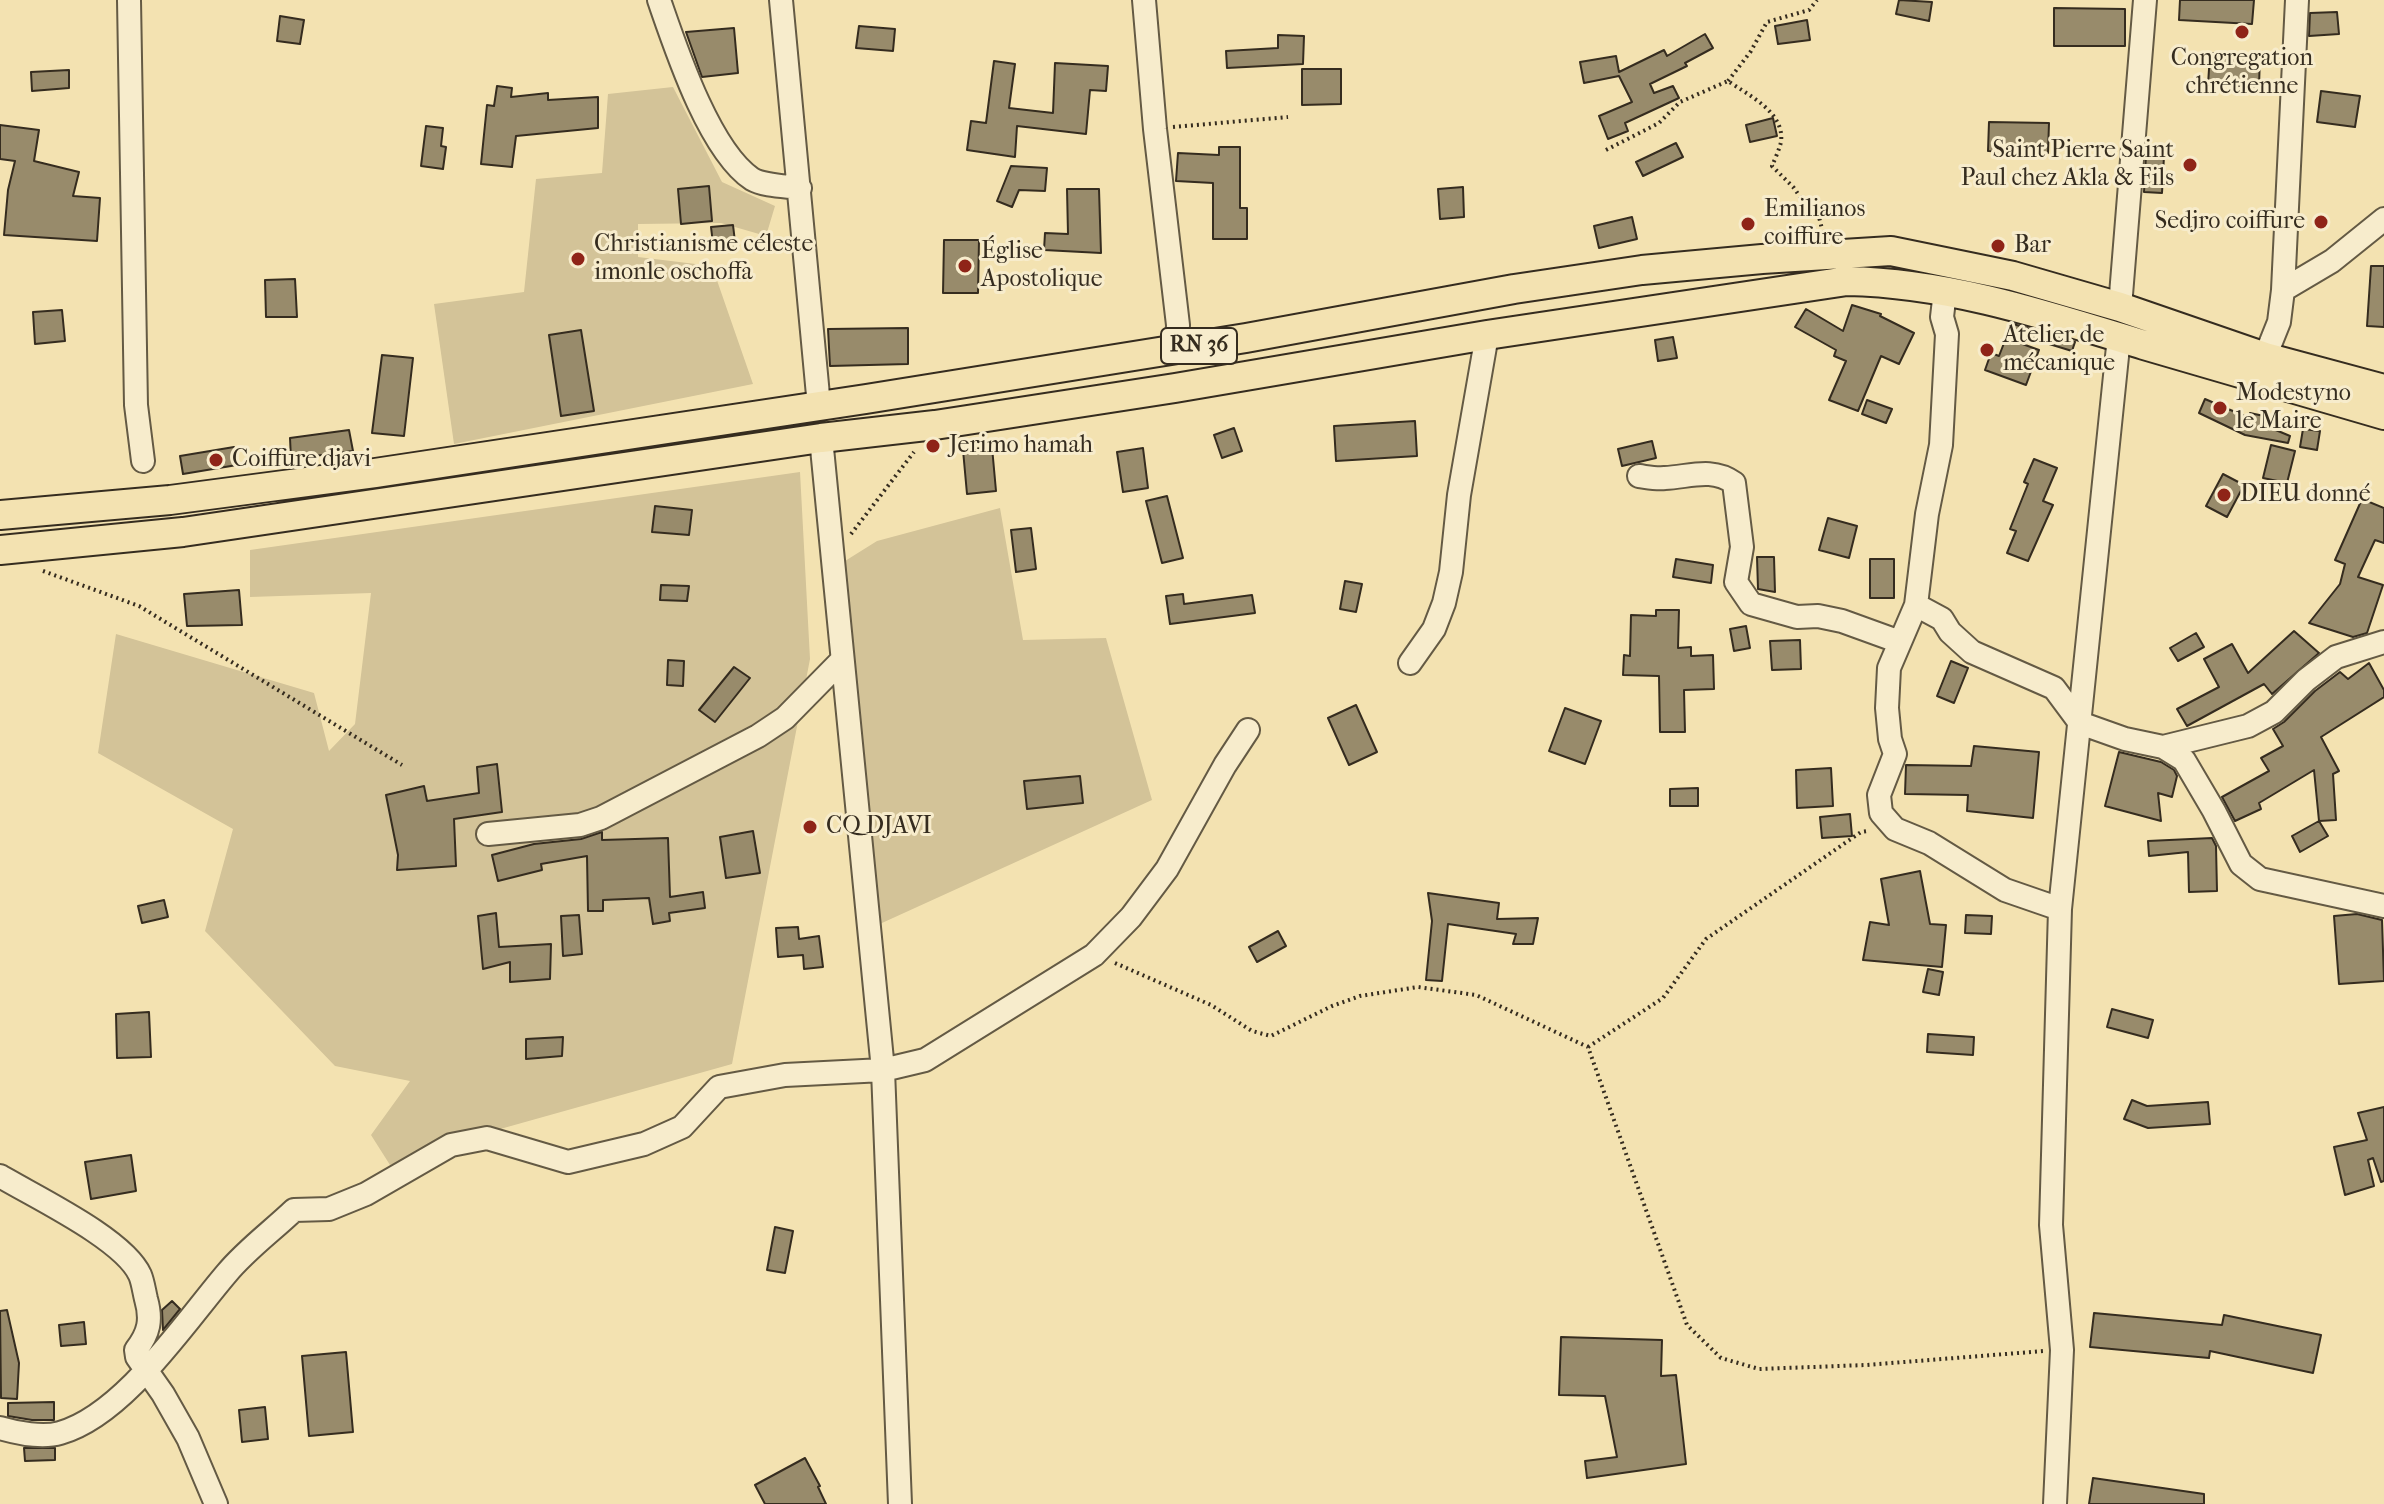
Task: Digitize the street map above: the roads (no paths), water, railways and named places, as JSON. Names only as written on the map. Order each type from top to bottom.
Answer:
[{"type":"main road","name":"RN 36","points":[[0,515],[233,492],[819,406],[1642,270],[1891,251],[2013,276],[2120,307],[2265,357],[2384,389]]},
{"type":"main road","name":"RN 36","points":[[0,550],[183,532],[821,438],[935,425],[1487,335],[1847,281],[1888,282],[2019,306],[2384,415]]},
{"type":"street","points":[[129,0],[136,405],[143,461]]},
{"type":"street","points":[[659,0],[687,78],[733,163],[755,181],[800,188]]},
{"type":"street","points":[[781,0],[819,406]]},
{"type":"street","points":[[1144,0],[1155,129],[1178,325],[1177,349]]},
{"type":"street","points":[[2120,307],[2145,0]]},
{"type":"street","points":[[2265,357],[2279,322],[2283,290],[2297,0]]},
{"type":"street","points":[[2283,290],[2332,261],[2384,219]]},
{"type":"street","points":[[1945,291],[1942,317],[1947,334],[1941,445],[1927,514],[1916,605],[1889,668],[1887,708],[1895,754],[1879,795],[1881,813],[1895,829],[1929,843],[2005,890],[2060,909]]},
{"type":"street","points":[[1410,663],[1434,629],[1444,603],[1487,335]]},
{"type":"street","points":[[2055,1504],[2062,1350],[2051,1225],[2060,909],[2119,337]]},
{"type":"street","points":[[821,438],[883,1070],[900,1504]]},
{"type":"street","points":[[1639,476],[1665,478],[1708,474],[1725,476],[1734,483],[1742,547],[1736,582],[1751,604],[1797,617],[1818,616],[1842,621],[1900,642]]},
{"type":"street","points":[[1916,605],[1942,619],[1950,632],[1972,652],[2054,688],[2080,723],[2125,739],[2163,747],[2184,760],[2241,864],[2260,879],[2384,906]]},
{"type":"street","points":[[2163,747],[2248,726],[2274,712],[2306,680],[2336,657],[2384,642]]},
{"type":"street","points":[[488,834],[580,825],[601,818],[758,736],[785,718],[842,660]]},
{"type":"street","points":[[0,1428],[15,1433],[58,1434],[92,1419],[146,1371],[230,1270],[294,1210],[329,1209],[366,1194],[451,1145],[487,1138],[568,1162],[644,1144],[682,1127],[719,1087],[785,1075],[883,1070],[925,1060],[1094,955],[1131,917],[1167,869],[1248,730]]},
{"type":"street","points":[[0,1176],[104,1238],[124,1253],[140,1274],[149,1308],[149,1332],[136,1350],[137,1357],[188,1438],[216,1504]]},
{"type":"place","name":"Congregation chrétienne","points":[[2242,32]]},
{"type":"place","name":"Saint Pierre Saint Paul chez Akla & Fils","points":[[2190,165]]},
{"type":"place","name":"Sedjro coiffure","points":[[2321,222]]},
{"type":"place","name":"Emilianos coiffure","points":[[1748,224]]},
{"type":"place","name":"Bar","points":[[1998,246]]},
{"type":"place","name":"Christianisme céleste imonle oschoffa","points":[[578,259]]},
{"type":"place","name":"Église Apostolique","points":[[965,266]]},
{"type":"place","name":"Atelier de mécanique","points":[[1987,350]]},
{"type":"place","name":"Modestyno le Maire","points":[[2220,408]]},
{"type":"place","name":"Jerimo hamah","points":[[933,446]]},
{"type":"place","name":"Coiffure djavi","points":[[216,460]]},
{"type":"place","name":"DIEU donné","points":[[2224,495]]},
{"type":"place","name":"CQ DJAVI","points":[[810,827]]}]
